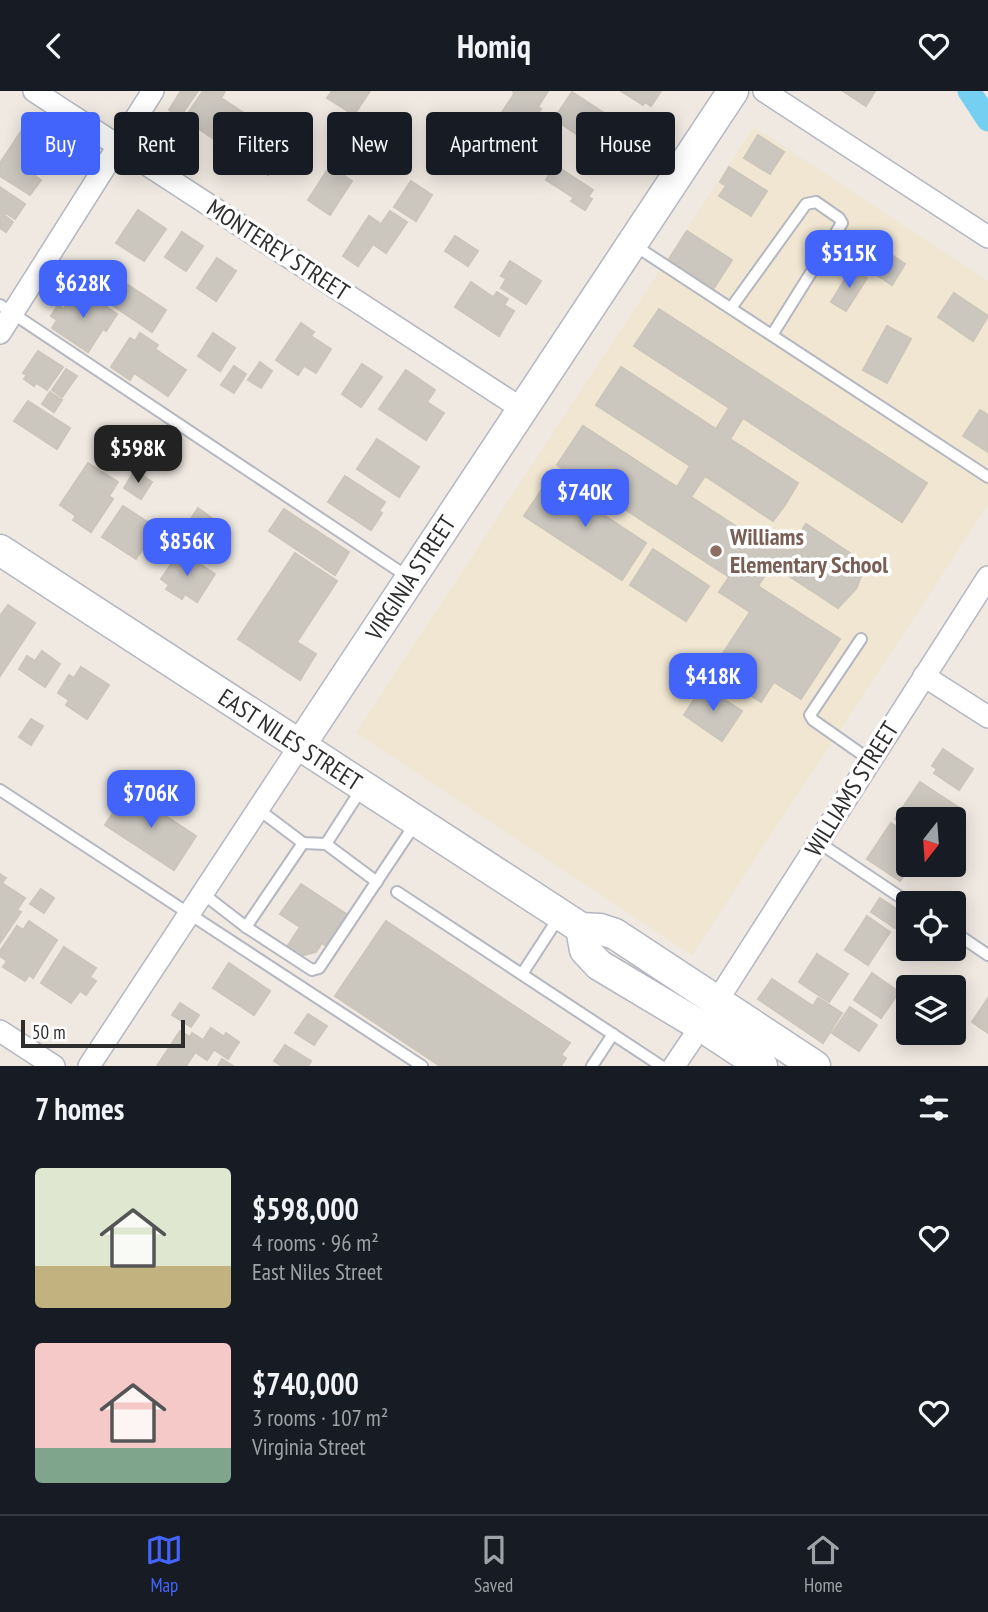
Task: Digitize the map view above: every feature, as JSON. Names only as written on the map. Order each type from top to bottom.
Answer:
[{"type":"main road","name":"VIRGINIA STREET","points":[[299,747],[733,91]]},
{"type":"main road","name":"EAST NILES STREET","points":[[0,550],[299,747],[571,921],[615,934],[816,1066]]},
{"type":"main road","points":[[571,921],[585,950],[599,965],[762,1066]]},
{"type":"street","name":"MONTEREY STREET","points":[[34,91],[114,143]]},
{"type":"street","points":[[139,112],[153,91]]},
{"type":"street","points":[[764,91],[988,237]]},
{"type":"street","points":[[0,333],[6,309],[114,149]]},
{"type":"street","name":"MONTEREY STREET","points":[[163,175],[522,409]]},
{"type":"street","name":"WILLIAMS STREET","points":[[717,1001],[988,577]]},
{"type":"street","points":[[924,675],[988,717]]},
{"type":"street","name":"VIRGINIA STREET","points":[[89,1066],[299,747]]},
{"type":"street","points":[[674,1066],[701,1026]]},
{"type":"street","points":[[0,1031],[54,1066]]},
{"type":"lane","points":[[731,309],[806,204],[816,202],[842,223],[772,335]]},
{"type":"lane","points":[[632,243],[988,477]]},
{"type":"lane","points":[[6,309],[411,578]]},
{"type":"lane","points":[[861,639],[810,715],[813,720],[870,760]]},
{"type":"lane","points":[[326,844],[363,787]]},
{"type":"lane","points":[[0,790],[422,1066]]},
{"type":"lane","points":[[258,809],[303,843],[326,844],[377,882]]},
{"type":"lane","points":[[202,893],[275,947],[312,970],[319,968],[416,822]]},
{"type":"lane","points":[[818,842],[896,894]]},
{"type":"lane","points":[[246,927],[303,843]]},
{"type":"lane","points":[[397,892],[661,1066]]},
{"type":"lane","points":[[522,974],[571,921]]},
{"type":"lane","points":[[966,940],[988,955]]},
{"type":"lane","points":[[264,963],[275,947]]},
{"type":"lane","points":[[592,1066],[613,1034]]},
{"type":"shaded area","name":"Williams Elementary School","points":[[754,127],[988,281],[988,505],[692,955],[356,733]]},
{"type":"building","points":[[181,91],[198,91],[183,112],[169,110]]},
{"type":"building","points":[[203,91],[225,91],[221,98],[242,112],[213,112],[213,138],[199,129],[199,112],[189,112]]},
{"type":"building","points":[[332,91],[370,91],[356,112],[349,112],[327,98]]},
{"type":"building","points":[[513,91],[548,91],[538,107],[541,109],[539,112],[502,112],[514,94]]},
{"type":"building","points":[[621,91],[661,91],[651,106],[645,102],[643,105]]},
{"type":"building","points":[[843,91],[875,91],[866,106]]},
{"type":"building","points":[[572,92],[603,112],[576,112],[576,134],[562,124],[562,112],[559,112]]},
{"type":"building","points":[[21,132],[21,175],[36,175],[41,180],[30,195],[0,176],[0,163]]},
{"type":"building","points":[[758,135],[784,152],[770,174],[744,158]]},
{"type":"building","points":[[729,167],[767,191],[751,216],[719,196],[726,186],[720,182]]},
{"type":"building","points":[[562,170],[593,190],[588,197],[592,199],[585,210],[571,201],[574,198],[546,180],[549,175],[562,175]]},
{"type":"building","points":[[327,171],[327,175],[343,175],[352,181],[330,215],[308,200]]},
{"type":"building","points":[[411,181],[432,195],[416,221],[394,207]]},
{"type":"building","points":[[0,187],[25,204],[15,219],[6,213],[4,215],[13,222],[6,232],[0,228]]},
{"type":"building","points":[[138,210],[166,229],[144,261],[116,243]]},
{"type":"building","points":[[390,211],[407,222],[386,253],[373,244],[358,266],[343,256],[369,216],[381,224]]},
{"type":"building","points":[[687,231],[732,260],[714,288],[669,259]]},
{"type":"building","points":[[182,232],[203,246],[186,271],[165,257]]},
{"type":"building","points":[[455,236],[478,251],[468,266],[445,251]]},
{"type":"building","points":[[884,250],[905,264],[892,285],[871,271]]},
{"type":"building","points":[[217,258],[236,271],[216,301],[197,288]]},
{"type":"building","points":[[510,261],[541,281],[526,304],[501,288],[506,279],[501,276]]},
{"type":"building","points":[[101,267],[166,310],[152,332],[87,288]]},
{"type":"building","points":[[852,268],[867,278],[846,311],[831,302]]},
{"type":"building","points":[[471,282],[493,297],[497,292],[508,299],[504,305],[514,311],[499,336],[455,307]]},
{"type":"building","points":[[78,288],[117,314],[88,352],[52,328],[57,320],[51,316],[58,305],[64,309]]},
{"type":"building","points":[[954,293],[988,316],[973,341],[938,317]]},
{"type":"building","points":[[659,309],[927,483],[902,522],[743,418],[730,439],[798,483],[785,505],[773,521],[705,476],[691,497],[754,538],[759,531],[788,551],[806,524],[866,564],[856,589],[838,608],[772,565],[758,586],[840,639],[801,699],[774,682],[761,702],[712,670],[750,612],[719,592],[729,577],[557,465],[583,426],[677,487],[690,466],[596,405],[621,367],[716,429],[729,408],[634,346]]},
{"type":"building","points":[[301,323],[314,332],[311,336],[331,349],[316,373],[304,366],[298,375],[276,360]]},
{"type":"building","points":[[887,326],[911,339],[887,383],[863,370]]},
{"type":"building","points":[[140,333],[158,345],[155,349],[186,370],[168,396],[134,373],[130,380],[111,367],[130,338],[135,341]]},
{"type":"building","points":[[213,333],[235,348],[220,371],[198,356]]},
{"type":"building","points":[[38,351],[63,367],[47,390],[24,379],[27,375],[23,373]]},
{"type":"building","points":[[260,362],[272,371],[261,388],[248,380]]},
{"type":"building","points":[[362,364],[382,377],[361,407],[342,394]]},
{"type":"building","points":[[234,366],[246,374],[234,393],[221,385]]},
{"type":"building","points":[[66,369],[77,376],[62,397],[52,390]]},
{"type":"building","points":[[406,370],[435,390],[427,402],[444,413],[426,440],[379,409]]},
{"type":"building","points":[[50,392],[62,400],[54,412],[42,404]]},
{"type":"building","points":[[28,401],[70,428],[57,449],[14,421]]},
{"type":"building","points":[[980,410],[988,415],[988,452],[963,436]]},
{"type":"building","points":[[377,439],[419,467],[399,497],[357,469]]},
{"type":"building","points":[[88,463],[118,482],[109,496],[113,499],[91,532],[73,520],[76,516],[60,505]]},
{"type":"building","points":[[135,470],[152,482],[141,499],[124,488]]},
{"type":"building","points":[[345,476],[385,502],[379,511],[382,513],[371,530],[328,502]]},
{"type":"building","points":[[549,479],[646,543],[622,580],[524,516]]},
{"type":"building","points":[[123,506],[157,528],[136,559],[102,537]]},
{"type":"building","points":[[198,508],[217,522],[205,541],[185,528]]},
{"type":"building","points":[[284,509],[349,552],[335,575],[269,531]]},
{"type":"building","points":[[653,549],[709,586],[686,621],[630,585]]},
{"type":"building","points":[[180,551],[215,574],[197,602],[185,594],[182,599],[166,589],[169,585],[161,579]]},
{"type":"building","points":[[295,553],[337,581],[297,642],[316,654],[300,680],[238,639]]},
{"type":"building","points":[[8,605],[35,623],[0,676],[0,616]]},
{"type":"building","points":[[42,651],[60,664],[45,687],[19,669],[27,656],[35,661]]},
{"type":"building","points":[[81,667],[109,685],[87,719],[66,705],[69,700],[58,693],[69,675],[74,678]]},
{"type":"building","points":[[703,686],[742,711],[722,741],[684,715]]},
{"type":"building","points":[[31,719],[43,726],[31,745],[19,737]]},
{"type":"building","points":[[943,749],[973,769],[959,790],[934,773],[937,769],[932,766]]},
{"type":"building","points":[[920,782],[958,807],[903,807]]},
{"type":"building","points":[[128,791],[196,836],[174,870],[105,825]]},
{"type":"building","points":[[891,823],[896,826],[896,877],[903,877],[900,881],[867,859]]},
{"type":"building","points":[[0,874],[6,878],[2,883],[25,898],[17,910],[21,912],[0,943]]},
{"type":"building","points":[[301,884],[351,917],[330,949],[322,943],[316,952],[301,956],[287,947],[300,927],[280,914]]},
{"type":"building","points":[[41,889],[54,898],[44,913],[30,904]]},
{"type":"building","points":[[880,898],[896,909],[896,926],[895,928],[871,912]]},
{"type":"building","points":[[867,916],[890,932],[868,965],[845,950]]},
{"type":"building","points":[[29,921],[57,940],[33,978],[29,975],[25,981],[3,967],[7,961],[0,956],[0,951],[17,926],[23,930]]},
{"type":"building","points":[[386,921],[570,1043],[561,1055],[566,1058],[561,1066],[440,1066],[335,996]]},
{"type":"building","points":[[64,947],[96,968],[90,977],[96,981],[86,995],[80,991],[71,1003],[41,983]]},
{"type":"building","points":[[817,954],[848,974],[829,1002],[799,982]]},
{"type":"building","points":[[229,963],[270,991],[254,1015],[213,988]]},
{"type":"building","points":[[872,973],[896,990],[896,996],[881,1018],[854,1000]]},
{"type":"building","points":[[772,979],[813,1006],[818,998],[842,1013],[823,1043],[758,999]]},
{"type":"building","points":[[988,998],[988,1033],[972,1022]]},
{"type":"building","points":[[180,1003],[199,1015],[191,1027],[172,1015]]},
{"type":"building","points":[[850,1007],[877,1025],[859,1051],[832,1033]]},
{"type":"building","points":[[308,1014],[327,1026],[314,1045],[295,1033]]},
{"type":"building","points":[[211,1028],[223,1036],[207,1060],[195,1052]]},
{"type":"building","points":[[180,1031],[190,1037],[192,1033],[203,1040],[186,1066],[157,1066]]},
{"type":"building","points":[[226,1033],[239,1042],[228,1059],[215,1050]]},
{"type":"building","points":[[285,1045],[311,1061],[308,1066],[282,1066],[274,1061]]},
{"type":"building","points":[[222,1059],[233,1066],[218,1066]]},
{"type":"waterway","points":[[969,91],[988,120]]},
{"type":"place","name":"Williams Elementary School","points":[[716,551]]}]
